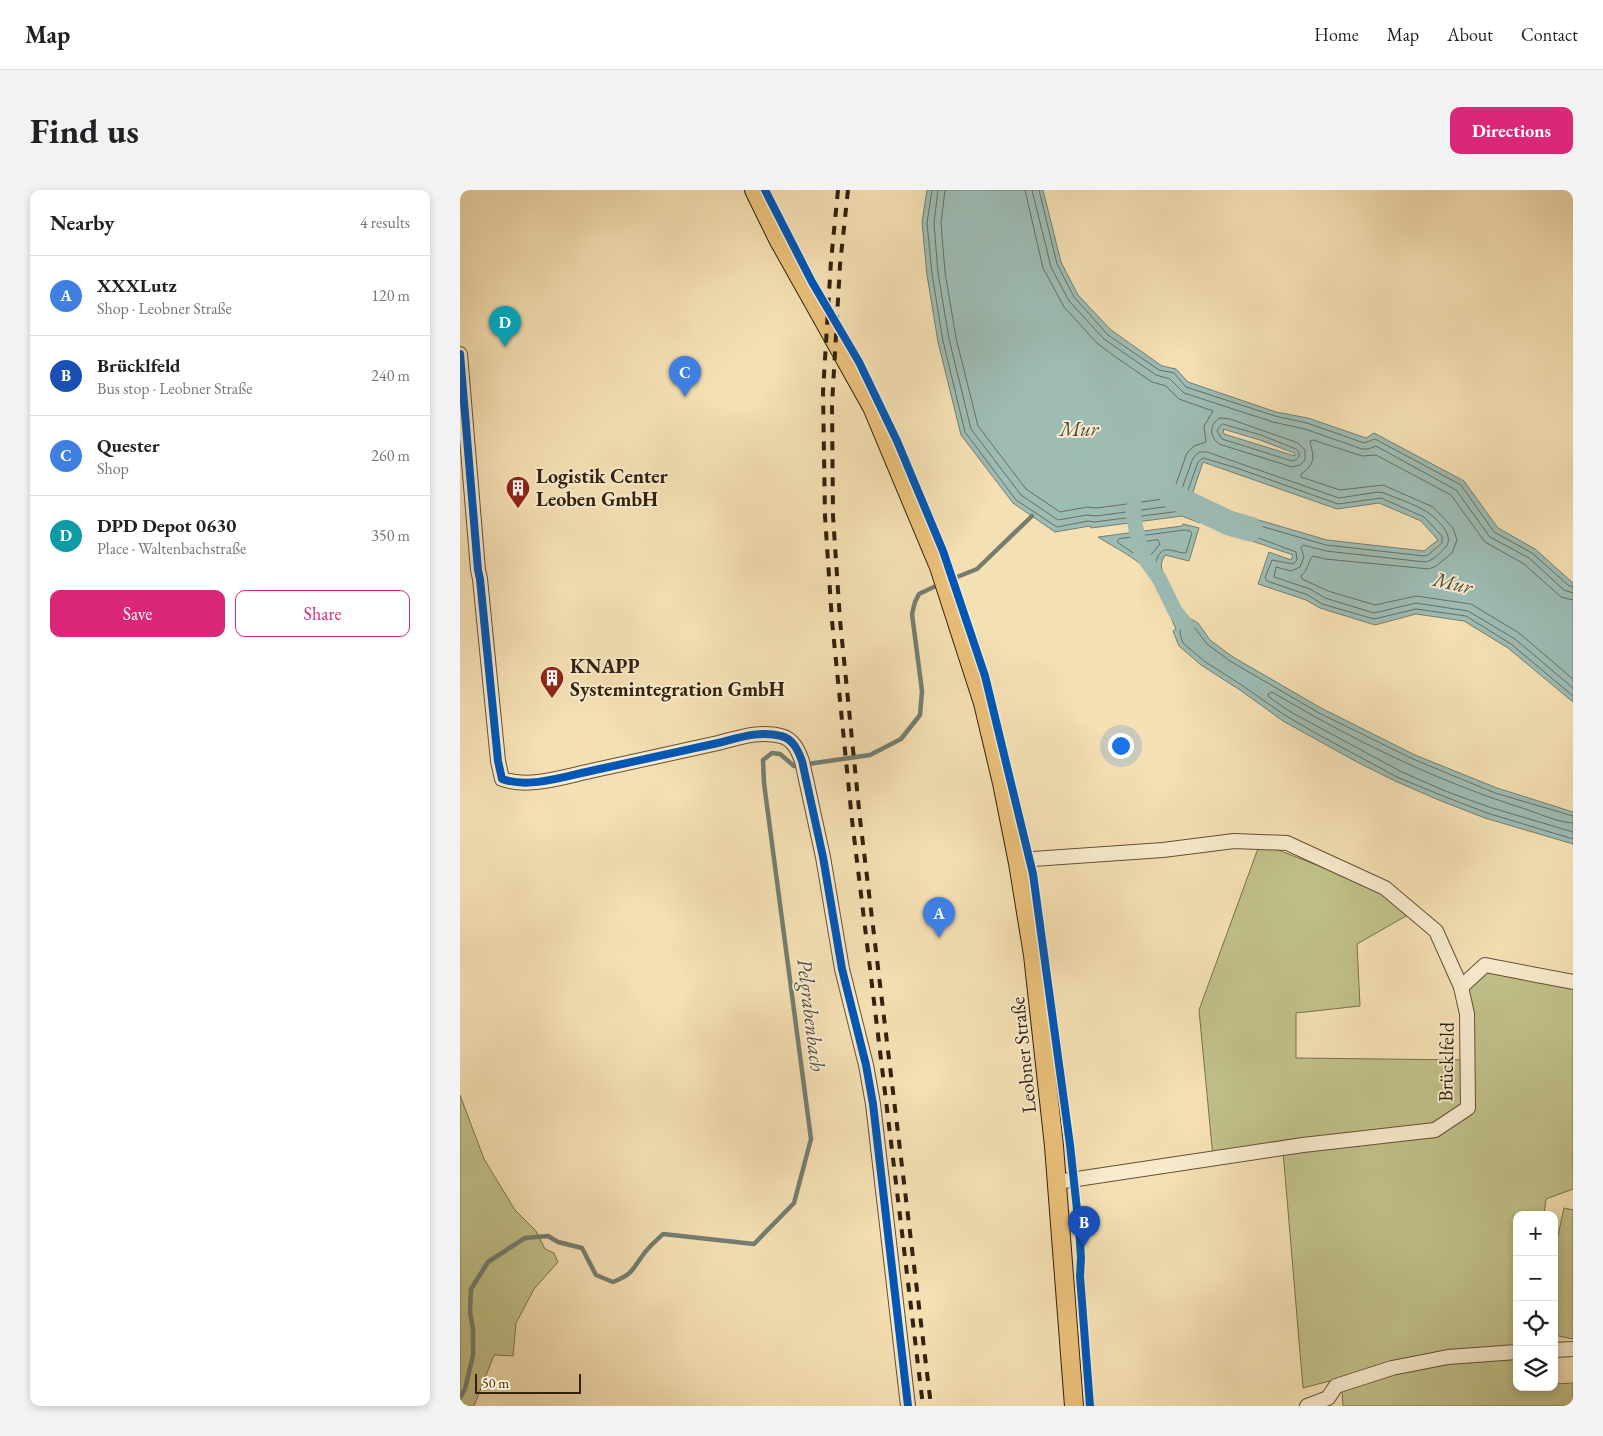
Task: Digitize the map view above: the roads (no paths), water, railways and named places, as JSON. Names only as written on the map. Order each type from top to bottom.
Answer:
[{"type":"main road","name":"Leobner Straße","points":[[754,190],[778,239],[872,407],[941,574],[983,703],[1018,863],[1033,954],[1057,1182],[1074,1406]]},
{"type":"street","points":[[460,354],[478,570],[498,760],[502,779],[512,783],[537,782],[760,734],[781,736],[789,739],[797,749],[803,765],[823,857],[842,969],[866,1065],[873,1104],[908,1406]]},
{"type":"street","name":"Brücklfeld","points":[[1018,863],[1033,859],[1163,850],[1234,841],[1287,843],[1385,888],[1436,931],[1461,987],[1467,1014],[1468,1108],[1435,1130],[1303,1145],[1057,1182]]},
{"type":"street","points":[[1461,987],[1485,965],[1573,982]]},
{"type":"street","points":[[1558,1350],[1573,1349]]},
{"type":"street","points":[[1307,1406],[1328,1398],[1336,1386],[1392,1368],[1448,1357],[1513,1352]]},
{"type":"water","points":[[927,190],[1043,190],[1061,262],[1078,295],[1111,330],[1162,366],[1176,369],[1188,382],[1276,412],[1308,418],[1366,438],[1374,433],[1464,481],[1498,528],[1535,549],[1573,583],[1573,702],[1508,648],[1464,621],[1416,614],[1375,625],[1320,608],[1306,600],[1258,584],[1269,552],[1291,560],[1293,555],[1214,528],[1221,509],[1327,540],[1424,551],[1438,540],[1421,521],[1379,503],[1337,509],[1203,462],[1191,498],[1206,504],[1200,523],[1182,516],[1091,528],[1090,526],[1055,532],[1013,503],[961,435],[938,342],[927,275],[922,222]],"holes":[[[1223,429],[1294,453],[1295,456],[1224,434]]]},
{"type":"water","points":[[1183,524],[1199,528],[1189,561],[1165,555],[1161,566],[1166,577],[1156,583],[1138,562],[1098,537],[1182,526]]},
{"type":"water","points":[[1181,608],[1187,617],[1198,623],[1210,640],[1233,657],[1321,708],[1415,755],[1497,788],[1573,812],[1573,844],[1485,818],[1441,801],[1357,762],[1283,721],[1201,665],[1179,646],[1173,631],[1176,629],[1169,613]]},
{"type":"waterway","name":"Mur","points":[[1172,496],[1229,523],[1250,529]]},
{"type":"waterway","points":[[1134,504],[1133,514],[1141,553],[1160,580],[1175,611],[1187,626]]},
{"type":"waterway","name":"Pelgrabenbach","points":[[947,581],[977,569],[1032,516]]},
{"type":"waterway","name":"Pelgrabenbach","points":[[460,1398],[465,1389],[473,1355],[473,1329],[470,1312],[471,1289],[488,1262],[525,1238],[548,1236],[558,1242],[582,1248],[596,1275],[613,1282],[631,1272],[647,1249],[663,1234],[754,1244],[794,1203],[811,1139],[764,783],[763,760],[772,753],[780,754],[794,766],[870,755],[901,739],[920,715],[922,691],[912,614],[915,602],[919,594],[940,584]]},
{"type":"railway","points":[[838,190],[831,261],[823,392],[825,516],[832,621],[852,820],[923,1406]]},
{"type":"railway","points":[[848,190],[840,265],[832,405],[833,516],[840,620],[860,819],[931,1406]]},
{"type":"place","name":"DPD Depot 0630","points":[[505,347]]},
{"type":"place","name":"Quester","points":[[685,397]]},
{"type":"place","name":"Logistik Center Leoben GmbH","points":[[518,509]]},
{"type":"place","name":"KNAPP Systemintegration GmbH","points":[[552,699]]},
{"type":"place","name":"XXXLutz","points":[[939,938]]},
{"type":"place","name":"Brücklfeld","points":[[1084,1247]]}]
